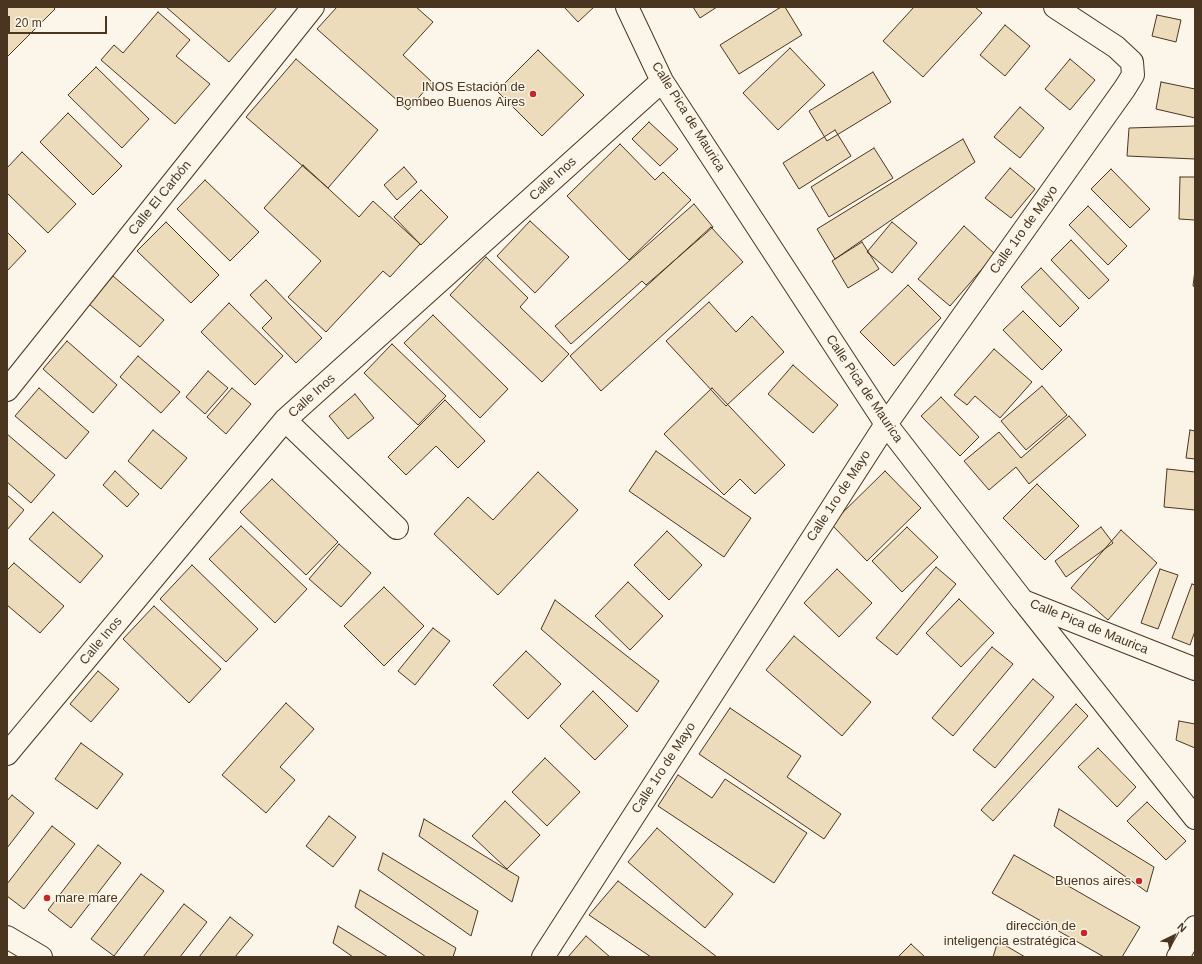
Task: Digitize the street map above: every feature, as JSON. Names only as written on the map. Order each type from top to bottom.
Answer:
[{"type":"street","name":"Calle El Carbón","points":[[7,390],[313,7]]},
{"type":"street","name":"Calle Pica de Maurica","points":[[627,7],[662,81],[886,424],[1023,601],[1195,669]]},
{"type":"street","name":"Calle 1ro de Mayo","points":[[543,957],[886,424],[1133,75],[1132,62],[1116,47],[1055,7]]},
{"type":"street","name":"Calle Inos","points":[[7,754],[285,420],[662,81]]},
{"type":"street","points":[[285,420],[397,528]]},
{"type":"street","points":[[1023,601],[1195,818]]},
{"type":"street","points":[[7,937],[41,957]]},
{"type":"building","points":[[7,7],[53,7],[55,9],[7,57]]},
{"type":"building","points":[[166,7],[277,7],[229,62]]},
{"type":"building","points":[[337,7],[416,7],[433,22],[403,55],[432,82],[408,110],[317,29]]},
{"type":"building","points":[[564,7],[594,7],[578,22]]},
{"type":"building","points":[[693,7],[717,7],[700,18]]},
{"type":"building","points":[[781,7],[785,7],[802,35],[739,74],[720,45]]},
{"type":"building","points":[[914,7],[975,7],[982,13],[923,77],[883,41]]},
{"type":"building","points":[[158,12],[190,40],[176,56],[210,84],[175,124],[101,60],[114,45],[123,53]]},
{"type":"building","points":[[1157,15],[1181,20],[1176,42],[1152,36]]},
{"type":"building","points":[[1005,25],[1030,46],[1005,76],[980,55]]},
{"type":"building","points":[[790,48],[825,85],[778,130],[743,93]]},
{"type":"building","points":[[538,50],[584,95],[542,136],[497,91]]},
{"type":"building","points":[[296,59],[378,130],[328,188],[246,117]]},
{"type":"building","points":[[1070,59],[1095,80],[1070,110],[1045,89]]},
{"type":"building","points":[[96,67],[149,119],[122,148],[68,95]]},
{"type":"building","points":[[873,72],[891,102],[827,141],[809,111]]},
{"type":"building","points":[[1161,82],[1195,89],[1195,118],[1156,109]]},
{"type":"building","points":[[1020,107],[1044,128],[1020,158],[994,137]]},
{"type":"building","points":[[68,113],[122,166],[93,195],[40,142]]},
{"type":"building","points":[[649,122],[678,149],[660,166],[632,139]]},
{"type":"building","points":[[1195,126],[1195,159],[1127,156],[1129,128]]},
{"type":"building","points":[[835,130],[851,156],[799,189],[783,163]]},
{"type":"building","points":[[963,139],[975,162],[835,259],[817,229]]},
{"type":"building","points":[[620,144],[655,180],[663,172],[691,200],[629,260],[567,196]]},
{"type":"building","points":[[874,148],[893,178],[829,217],[811,187]]},
{"type":"building","points":[[22,152],[76,204],[48,233],[7,193],[7,168]]},
{"type":"building","points":[[303,165],[359,217],[373,201],[420,244],[390,277],[383,271],[326,332],[288,297],[321,261],[264,208]]},
{"type":"building","points":[[404,167],[417,182],[397,200],[384,185]]},
{"type":"building","points":[[1010,168],[1035,189],[1011,218],[985,198]]},
{"type":"building","points":[[1111,169],[1150,209],[1130,228],[1091,189]]},
{"type":"building","points":[[1180,177],[1195,177],[1195,220],[1179,219]]},
{"type":"building","points":[[205,180],[259,232],[230,261],[177,209]]},
{"type":"building","points":[[421,190],[448,217],[421,245],[394,217]]},
{"type":"building","points":[[694,204],[713,227],[646,285],[642,281],[571,344],[555,326]]},
{"type":"building","points":[[1088,206],[1127,246],[1108,265],[1069,225]]},
{"type":"building","points":[[530,221],[569,257],[535,293],[497,256]]},
{"type":"building","points":[[166,222],[219,275],[191,303],[137,251]]},
{"type":"building","points":[[892,222],[917,243],[892,273],[867,252]]},
{"type":"building","points":[[964,226],[995,254],[950,306],[918,279]]},
{"type":"building","points":[[711,227],[743,262],[601,391],[570,356]]},
{"type":"building","points":[[7,232],[26,251],[7,271]]},
{"type":"building","points":[[1071,240],[1109,280],[1089,299],[1051,260]]},
{"type":"building","points":[[862,242],[879,269],[848,288],[832,261]]},
{"type":"building","points":[[486,257],[528,298],[520,307],[569,354],[542,382],[450,295]]},
{"type":"building","points":[[1041,268],[1079,308],[1060,327],[1021,287]]},
{"type":"building","points":[[1195,270],[1195,287],[1193,286]]},
{"type":"building","points":[[113,276],[164,320],[140,347],[89,304]]},
{"type":"building","points":[[266,280],[322,338],[296,363],[262,328],[272,318],[250,295]]},
{"type":"building","points":[[908,285],[941,318],[894,366],[860,332]]},
{"type":"building","points":[[709,302],[736,332],[752,316],[784,352],[726,406],[666,341]]},
{"type":"building","points":[[229,303],[283,356],[255,385],[201,332]]},
{"type":"building","points":[[1023,311],[1062,350],[1042,370],[1003,330]]},
{"type":"building","points":[[433,315],[508,389],[480,418],[404,343]]},
{"type":"building","points":[[67,341],[117,385],[93,413],[43,369]]},
{"type":"building","points":[[392,344],[446,396],[418,425],[364,373]]},
{"type":"building","points":[[994,349],[1032,382],[1000,418],[975,396],[967,405],[954,395]]},
{"type":"building","points":[[138,356],[180,392],[161,413],[120,377]]},
{"type":"building","points":[[793,365],[838,405],[813,433],[768,394]]},
{"type":"building","points":[[208,371],[228,388],[205,414],[186,397]]},
{"type":"building","points":[[1042,386],[1067,415],[1026,450],[1001,421]]},
{"type":"building","points":[[39,388],[89,432],[66,459],[15,416]]},
{"type":"building","points":[[232,388],[251,404],[226,434],[207,417]]},
{"type":"building","points":[[712,388],[785,465],[755,494],[740,479],[724,495],[664,434]]},
{"type":"building","points":[[355,394],[374,418],[348,439],[329,416]]},
{"type":"building","points":[[941,397],[979,437],[960,456],[921,416]]},
{"type":"building","points":[[445,400],[485,441],[458,468],[436,446],[406,475],[388,457]]},
{"type":"building","points":[[1069,416],[1086,435],[1029,484],[1016,467],[989,490],[964,461],[999,432],[1021,458]]},
{"type":"building","points":[[153,430],[187,458],[161,489],[128,461]]},
{"type":"building","points":[[1190,430],[1195,431],[1195,459],[1186,458]]},
{"type":"building","points":[[7,434],[55,475],[31,503],[7,482]]},
{"type":"building","points":[[656,451],[751,518],[724,557],[629,491]]},
{"type":"building","points":[[1167,469],[1195,472],[1195,510],[1164,507]]},
{"type":"building","points":[[115,471],[139,494],[127,507],[103,485]]},
{"type":"building","points":[[885,471],[921,508],[867,561],[831,524]]},
{"type":"building","points":[[538,472],[578,510],[498,595],[434,534],[468,497],[493,520]]},
{"type":"building","points":[[272,479],[338,542],[306,575],[240,512]]},
{"type":"building","points":[[1037,484],[1079,526],[1045,560],[1003,518]]},
{"type":"building","points":[[7,495],[24,510],[7,530]]},
{"type":"building","points":[[53,512],[103,556],[80,583],[29,539]]},
{"type":"building","points":[[241,526],[307,589],[275,623],[209,559]]},
{"type":"building","points":[[907,527],[938,557],[902,592],[872,561]]},
{"type":"building","points":[[1101,527],[1113,543],[1066,577],[1055,561]]},
{"type":"building","points":[[1121,530],[1157,563],[1108,620],[1071,588]]},
{"type":"building","points":[[667,531],[702,565],[669,600],[634,565]]},
{"type":"building","points":[[339,544],[371,573],[341,607],[309,579]]},
{"type":"building","points":[[14,563],[64,606],[40,633],[7,605],[7,570]]},
{"type":"building","points":[[192,565],[258,629],[226,662],[160,599]]},
{"type":"building","points":[[936,567],[956,584],[897,655],[876,638]]},
{"type":"building","points":[[837,569],[872,603],[839,637],[804,603]]},
{"type":"building","points":[[1160,569],[1178,575],[1158,629],[1141,623]]},
{"type":"building","points":[[628,582],[663,616],[630,650],[595,616]]},
{"type":"building","points":[[1192,584],[1195,585],[1195,631],[1190,645],[1172,638]]},
{"type":"building","points":[[384,587],[424,626],[384,666],[344,626]]},
{"type":"building","points":[[959,599],[994,633],[961,667],[926,633]]},
{"type":"building","points":[[555,600],[659,681],[637,712],[541,629]]},
{"type":"building","points":[[154,606],[221,669],[189,703],[123,639]]},
{"type":"building","points":[[433,628],[450,641],[415,685],[398,671]]},
{"type":"building","points":[[794,636],[871,702],[842,736],[766,670]]},
{"type":"building","points":[[992,647],[1013,664],[953,736],[932,718]]},
{"type":"building","points":[[526,651],[561,684],[528,719],[493,685]]},
{"type":"building","points":[[98,671],[119,689],[91,722],[70,704]]},
{"type":"building","points":[[1033,679],[1054,697],[995,768],[973,750]]},
{"type":"building","points":[[593,691],[628,726],[595,760],[560,726]]},
{"type":"building","points":[[286,703],[314,729],[280,767],[295,780],[266,813],[222,775]]},
{"type":"building","points":[[1076,704],[1088,716],[993,821],[981,810]]},
{"type":"building","points":[[730,708],[801,756],[787,777],[841,814],[824,839],[699,754]]},
{"type":"building","points":[[1179,721],[1195,724],[1195,748],[1176,740]]},
{"type":"building","points":[[81,743],[123,774],[97,809],[55,779]]},
{"type":"building","points":[[1098,748],[1136,787],[1117,807],[1078,767]]},
{"type":"building","points":[[545,758],[580,792],[547,826],[512,792]]},
{"type":"building","points":[[678,775],[712,798],[725,779],[807,833],[774,883],[658,806]]},
{"type":"building","points":[[12,795],[34,813],[7,848],[7,801]]},
{"type":"building","points":[[505,801],[540,835],[507,869],[472,836]]},
{"type":"building","points":[[1147,802],[1186,841],[1166,860],[1127,821]]},
{"type":"building","points":[[1059,809],[1154,867],[1147,892],[1054,826]]},
{"type":"building","points":[[329,816],[356,837],[333,867],[306,846]]},
{"type":"building","points":[[424,819],[519,877],[512,902],[419,836]]},
{"type":"building","points":[[52,826],[75,844],[24,909],[7,896],[7,884]]},
{"type":"building","points":[[657,828],[733,894],[705,928],[628,862]]},
{"type":"building","points":[[98,845],[121,863],[71,928],[48,910]]},
{"type":"building","points":[[383,853],[478,911],[471,936],[378,870]]},
{"type":"building","points":[[1014,855],[1140,927],[1122,957],[1104,957],[992,893]]},
{"type":"building","points":[[141,874],[164,891],[114,956],[91,939]]},
{"type":"building","points":[[618,881],[717,957],[651,957],[589,915]]},
{"type":"building","points":[[360,890],[456,948],[453,957],[426,957],[355,907]]},
{"type":"building","points":[[184,904],[207,922],[180,957],[143,957]]},
{"type":"building","points":[[230,917],[253,935],[235,957],[199,957]]},
{"type":"building","points":[[338,926],[388,957],[353,957],[333,943]]},
{"type":"building","points":[[586,936],[610,957],[568,957]]},
{"type":"building","points":[[998,941],[1025,957],[993,957]]},
{"type":"building","points":[[911,944],[925,957],[898,957]]},
{"type":"place","name":"INOS Estación de Bombeo Buenos Aires","points":[[533,94]]},
{"type":"place","name":"Buenos aires","points":[[1139,881]]},
{"type":"place","name":"mare mare","points":[[47,898]]},
{"type":"place","name":"dirección de inteligencia estratégica","points":[[1084,933]]}]
